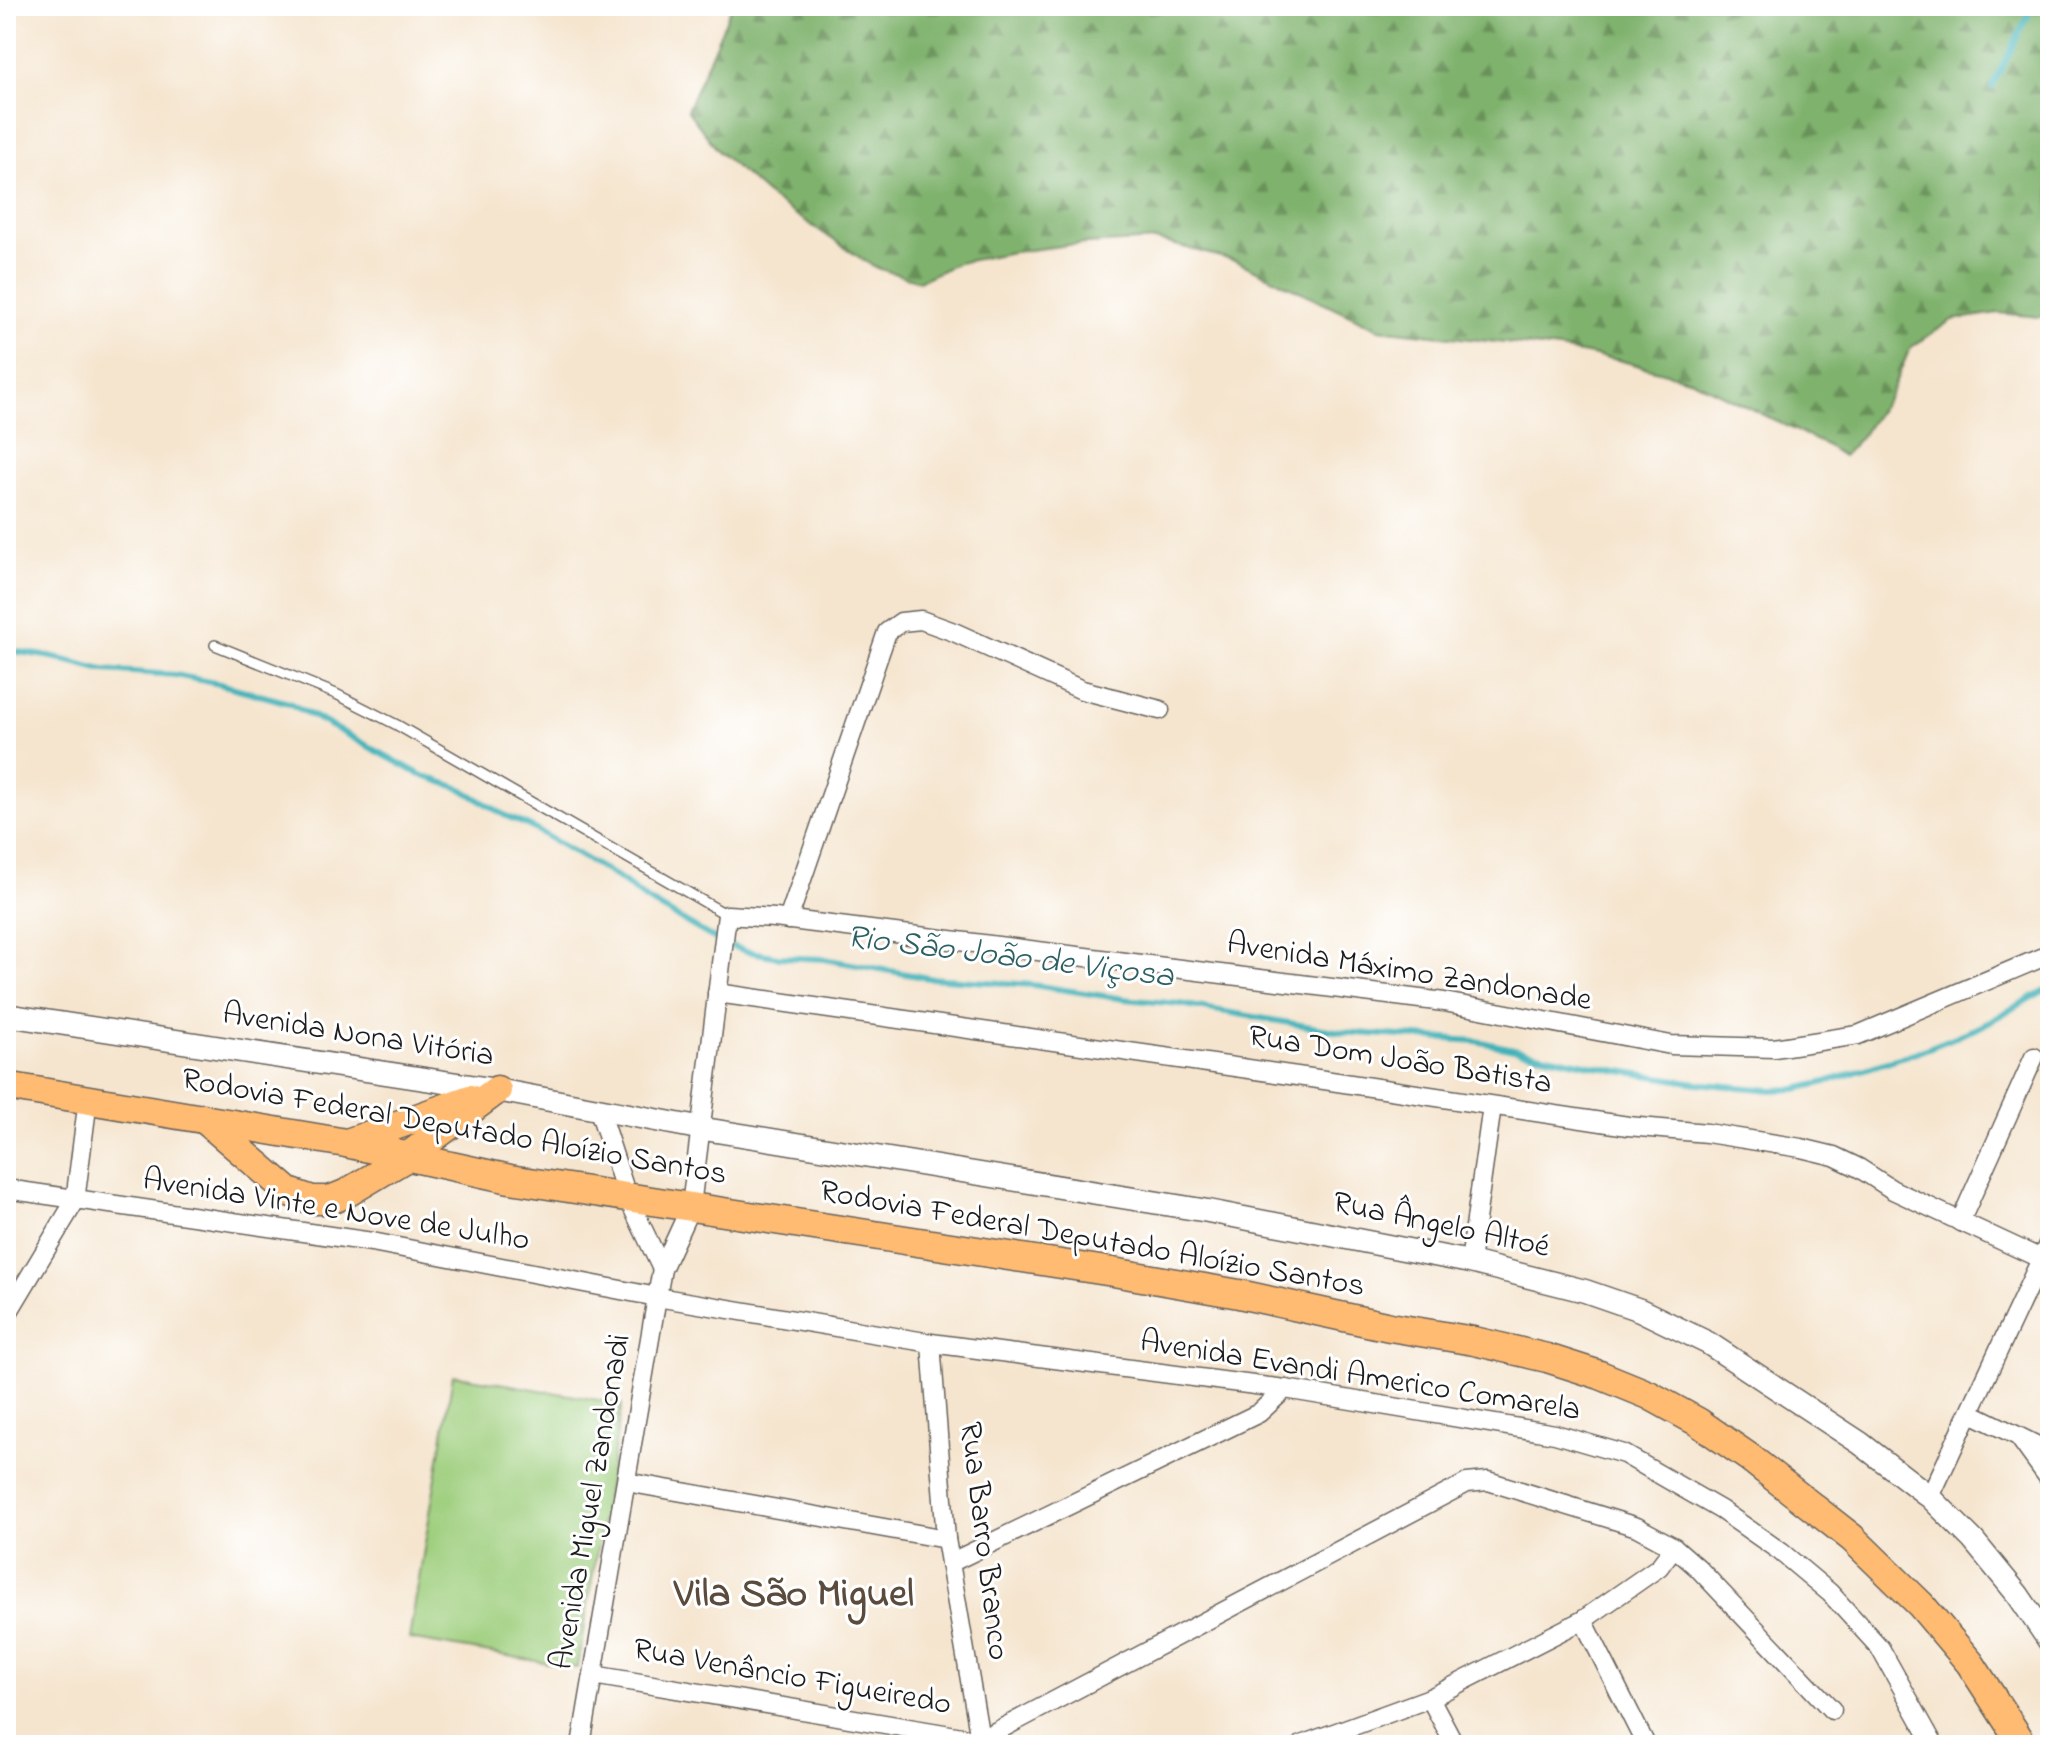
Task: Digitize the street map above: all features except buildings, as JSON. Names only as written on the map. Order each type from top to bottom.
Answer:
[{"type":"highway","name":"Rodovia Federal Deputado Aloízio Santos","points":[[6,1086],[346,1143],[510,1179],[1239,1294],[1547,1358],[1600,1375],[1649,1395],[1698,1422],[1750,1458],[1852,1538],[1921,1605],[1970,1663],[2023,1745]]},
{"type":"highway","points":[[346,1143],[497,1090]]},
{"type":"highway","points":[[203,1117],[289,1192],[312,1200],[330,1200],[407,1157],[497,1090]]},
{"type":"street","points":[[788,920],[887,632],[901,622],[921,620],[1082,690],[1160,710]]},
{"type":"street","name":"Avenida Máximo Zandonade","points":[[726,919],[788,920],[1444,1002],[1671,1045],[1759,1048],[1858,1035],[2050,954]]},
{"type":"street","points":[[718,986],[726,919]]},
{"type":"street","name":"Rua Dom João Batista","points":[[718,986],[1492,1106],[1801,1148],[1834,1156],[1893,1190],[2046,1260]]},
{"type":"street","name":"Avenida Miguel Zandonadi","points":[[581,1745],[662,1269],[691,1206],[698,1128],[718,986]]},
{"type":"street","name":"Avenida Nona Vitória","points":[[6,1015],[497,1090],[698,1128]]},
{"type":"street","points":[[1960,1222],[2034,1057]]},
{"type":"street","points":[[6,1316],[75,1201],[88,1099]]},
{"type":"street","points":[[1470,1262],[1492,1106]]},
{"type":"street","points":[[599,1110],[627,1196],[662,1269]]},
{"type":"street","name":"Rua Ângelo Altoé","points":[[698,1128],[1208,1211],[1470,1262],[1585,1291],[1640,1310],[1708,1343],[1860,1443],[1930,1497],[1973,1540],[2018,1595],[2050,1642]]},
{"type":"street","name":"Avenida Vinte e Nove de Julho","points":[[6,1189],[372,1242],[657,1297]]},
{"type":"street","points":[[1930,1497],[2046,1260],[2050,1240]]},
{"type":"street","name":"Avenida Evandi Americo Comarela","points":[[657,1297],[931,1343],[1285,1389],[1555,1434],[1624,1454],[1674,1481],[1781,1552],[1830,1593],[1880,1648],[1934,1745]]},
{"type":"street","name":"Rua Barro Branco","points":[[931,1343],[946,1539],[981,1742]]},
{"type":"street","points":[[950,1563],[1259,1413],[1285,1389]]},
{"type":"street","points":[[1971,1413],[2050,1452]]},
{"type":"street","points":[[2018,1436],[2050,1480]]},
{"type":"street","points":[[981,1742],[1467,1483],[1488,1481],[1637,1527],[1674,1547],[1698,1568],[1832,1710]]},
{"type":"street","points":[[626,1482],[946,1539]]},
{"type":"street","points":[[1301,1745],[1430,1698],[1583,1620],[1659,1567],[1674,1547]]},
{"type":"street","points":[[1583,1620],[1646,1745]]},
{"type":"street","name":"Rua Venâncio Figueiredo","points":[[593,1675],[981,1742]]},
{"type":"street","points":[[1430,1698],[1455,1745]]},
{"type":"lane","points":[[215,645],[336,694],[397,725],[726,919]]},
{"type":"green space","points":[[732,6],[2050,6],[2050,318],[1998,313],[1952,320],[1910,348],[1890,395],[1860,438],[1843,456],[1692,380],[1618,360],[1559,349],[1379,329],[1236,261],[1156,240],[1069,245],[1007,253],[958,263],[919,281],[874,267],[771,198],[719,152],[687,110]]},
{"type":"green space","points":[[453,1375],[622,1404],[577,1668],[409,1639]]},
{"type":"waterway","points":[[1992,87],[2033,6]]},
{"type":"waterway","name":"Rio São João de Viçosa","points":[[6,650],[52,657],[103,670],[175,675],[289,703],[421,775],[462,789],[504,815],[531,827],[722,943],[778,957],[824,959],[929,978],[1033,985],[1180,1004],[1341,1032],[1476,1041],[1614,1070],[1696,1083],[1771,1090],[1796,1089],[1826,1082],[1926,1049],[1980,1027],[2050,987]]},
{"type":"district","name":"Vila São Miguel","points":[[794,1595]]}]
